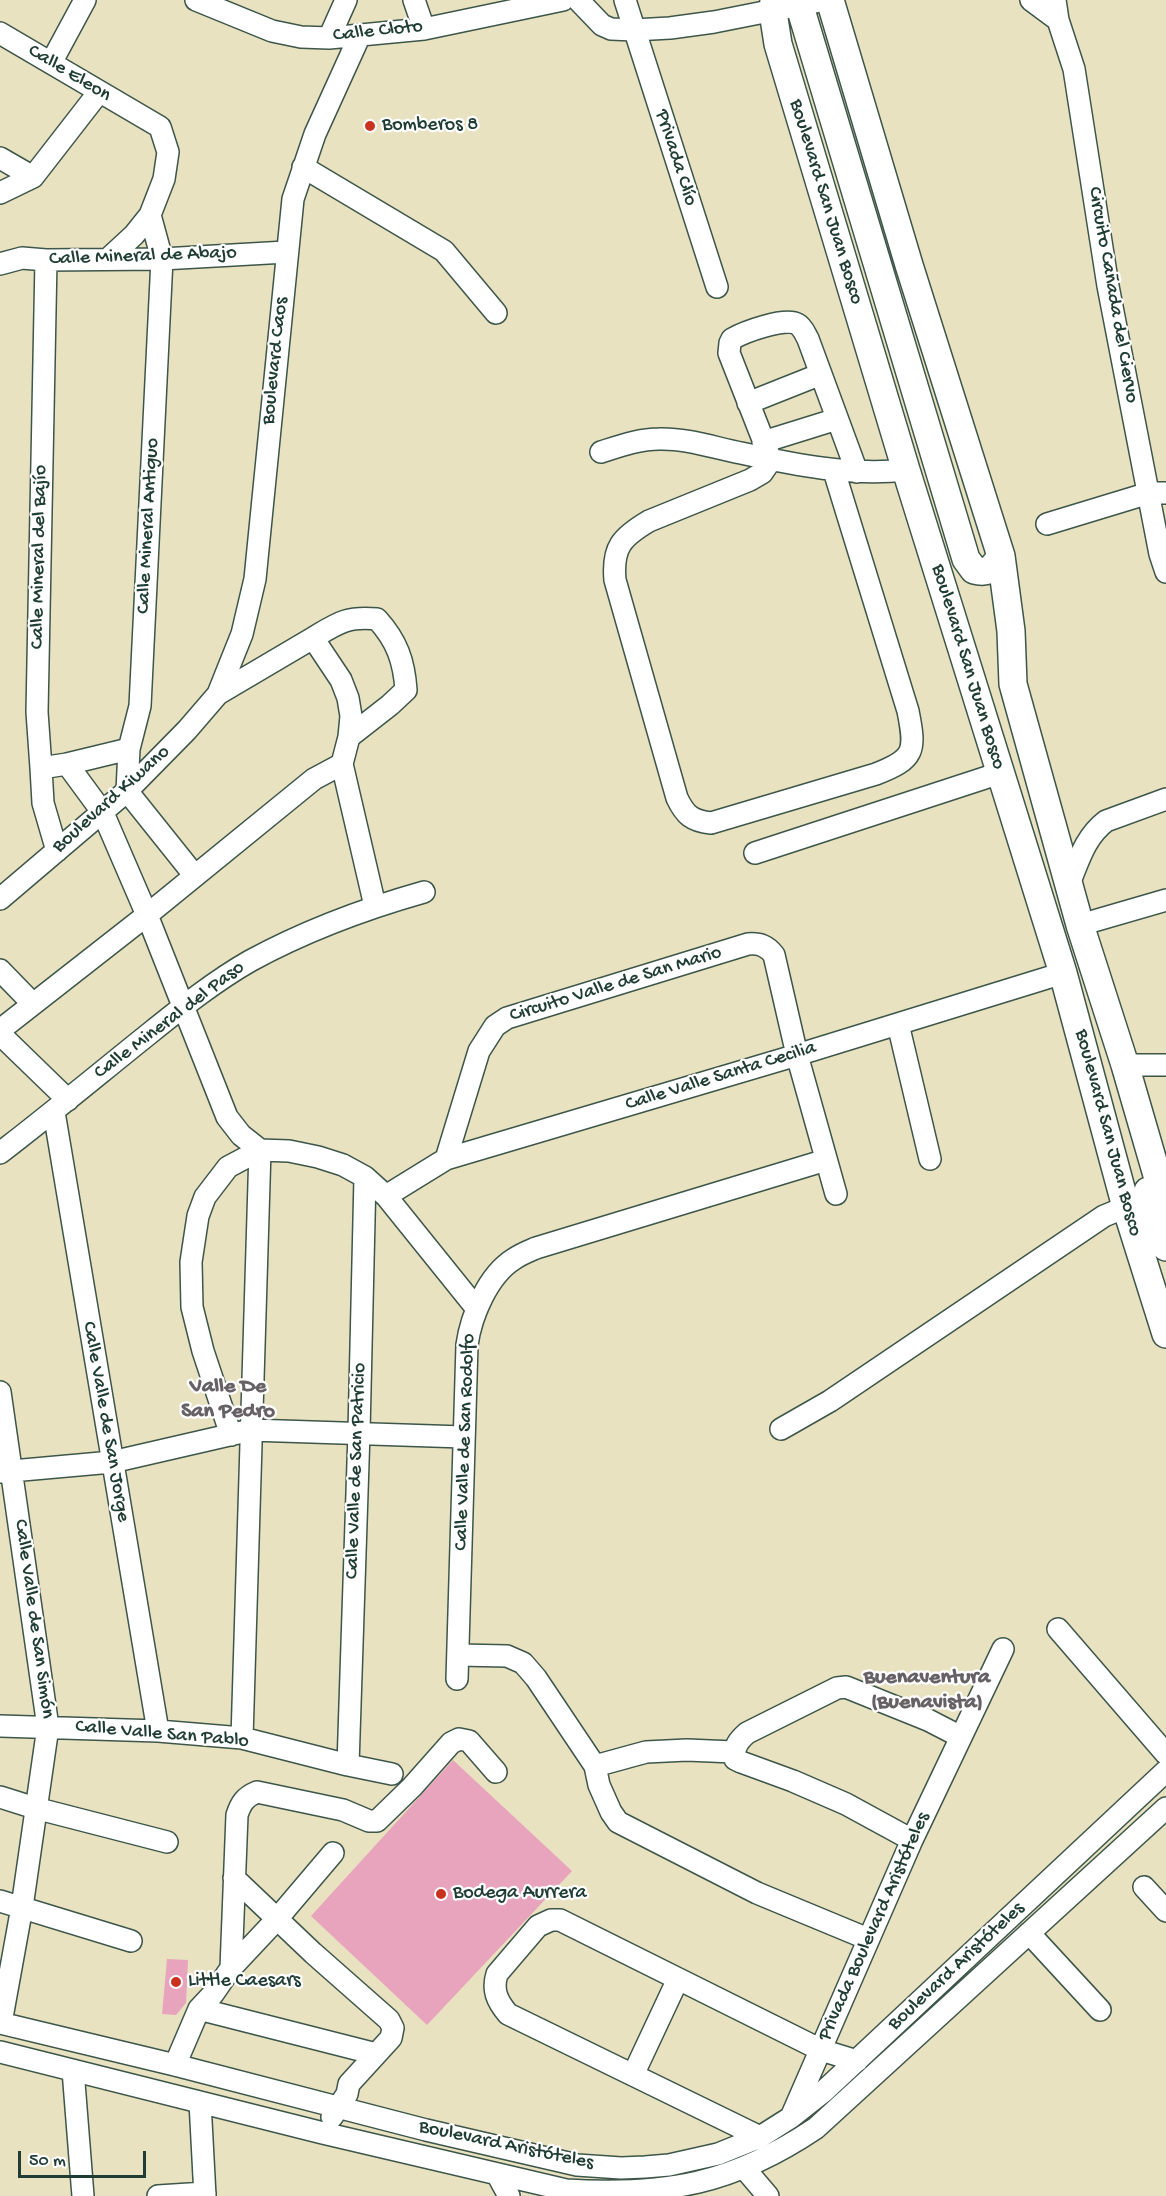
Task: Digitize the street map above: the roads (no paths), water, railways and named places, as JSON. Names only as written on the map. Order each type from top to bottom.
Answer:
[{"type":"main road","name":"Boulevard San Juan Bosco","points":[[830,0],[909,265],[1001,556],[1011,632],[1012,684],[1080,925],[1145,1133],[1148,1204],[1166,1334]]},
{"type":"main road","points":[[808,2],[966,559],[974,570],[983,572],[992,570],[1001,556]]},
{"type":"main road","name":"Boulevard San Juan Bosco","points":[[773,6],[778,44],[1000,773],[1063,973],[1148,1204]]},
{"type":"main road","points":[[1148,1204],[1166,1247]]},
{"type":"street","points":[[51,63],[85,0]]},
{"type":"street","points":[[329,38],[346,0]]},
{"type":"street","points":[[414,0],[423,29]]},
{"type":"street","name":"Calle Cloto","points":[[201,1],[272,32],[301,37],[329,38],[423,29],[563,0]]},
{"type":"street","points":[[578,0],[602,25],[611,29],[634,30],[670,28],[773,6],[808,2]]},
{"type":"street","name":"Privada Clío","points":[[625,0],[717,287]]},
{"type":"street","name":"Circuito Cañada del Ciervo","points":[[1031,0],[1056,10],[1074,69],[1108,286],[1158,493],[1160,554],[1166,572]]},
{"type":"street","name":"Calle Eleon","points":[[0,33],[160,128],[168,152],[164,179],[150,215],[134,235],[108,260]]},
{"type":"street","name":"Boulevard Caos","points":[[218,694],[242,634],[255,579],[293,199],[303,167],[360,35]]},
{"type":"street","points":[[0,193],[33,177],[99,92]]},
{"type":"street","points":[[0,158],[33,177]]},
{"type":"street","points":[[303,167],[444,251],[496,313]]},
{"type":"street","name":"Calle Mineral Antiguo","points":[[127,791],[129,749],[140,706],[162,259],[150,215]]},
{"type":"street","name":"Calle Mineral de Abajo","points":[[0,264],[22,258],[46,260],[162,259],[286,252]]},
{"type":"street","name":"Calle Mineral del Bajío","points":[[46,260],[37,712],[43,803],[57,851]]},
{"type":"street","points":[[834,471],[908,711],[912,733],[911,746],[906,758],[898,765],[876,774],[711,823],[700,822],[688,817],[677,798],[615,580],[615,555],[619,544],[649,521],[762,473],[767,451],[729,353],[730,343],[738,336],[783,322],[796,323],[804,331],[856,472]]},
{"type":"street","points":[[748,403],[820,374]]},
{"type":"street","points":[[767,451],[837,419]]},
{"type":"street","points":[[601,452],[636,442],[658,439],[678,440],[767,451],[834,471],[906,470]]},
{"type":"street","points":[[1047,524],[1158,493]]},
{"type":"street","points":[[218,694],[338,624],[358,617],[377,619],[390,634],[404,665],[406,690],[349,737]]},
{"type":"street","points":[[313,638],[341,680],[348,699],[351,716],[349,737],[342,764],[375,906]]},
{"type":"street","name":"Boulevard Kiwano","points":[[5,888],[57,851],[103,813],[187,730],[218,694]]},
{"type":"street","points":[[41,768],[129,749]]},
{"type":"street","points":[[67,764],[103,813],[147,915],[227,1117],[241,1134],[260,1150]]},
{"type":"street","points":[[61,1106],[0,1032],[314,779],[342,764]]},
{"type":"street","points":[[755,853],[1000,773]]},
{"type":"street","points":[[127,791],[195,876]]},
{"type":"street","points":[[1069,884],[1086,841],[1098,827],[1106,821],[1166,799]]},
{"type":"street","name":"Calle Mineral del Paso","points":[[0,1153],[182,1007],[249,962],[299,937],[375,906],[424,892]]},
{"type":"street","points":[[1080,925],[1166,900]]},
{"type":"street","name":"Circuito Valle de San Mario","points":[[446,1159],[479,1051],[487,1035],[495,1026],[507,1018],[748,944],[757,944],[765,946],[774,956],[797,1055],[836,1194]]},
{"type":"street","points":[[0,970],[33,1004]]},
{"type":"street","name":"Calle Valle Santa Cecilia","points":[[386,1196],[446,1159],[1063,973]]},
{"type":"street","points":[[898,1024],[930,1159]]},
{"type":"street","points":[[1125,1065],[1166,1065]]},
{"type":"street","name":"Calle Valle de San Jorge","points":[[61,1106],[112,1462],[158,1731]]},
{"type":"street","points":[[242,1738],[241,1432],[260,1150]]},
{"type":"street","points":[[241,1432],[203,1351],[190,1289],[191,1262],[198,1216],[205,1197],[228,1167],[260,1150]]},
{"type":"street","name":"Calle Valle de San Rodolfo","points":[[260,1150],[289,1151],[318,1156],[343,1165],[365,1177],[386,1196],[477,1309],[470,1327],[467,1346],[457,1679]]},
{"type":"street","points":[[477,1309],[493,1280],[512,1260],[536,1248],[826,1160]]},
{"type":"street","name":"Calle Valle de San Patricio","points":[[348,1765],[365,1177]]},
{"type":"street","points":[[781,1429],[830,1401],[1104,1216],[1148,1204]]},
{"type":"street","name":"Calle Valle de San Simón","points":[[0,1392],[6,1471],[48,1727],[22,1907],[1,2023]]},
{"type":"street","points":[[6,1471],[112,1462],[241,1432],[359,1432],[463,1437]]},
{"type":"street","points":[[1059,1629],[1166,1754]]},
{"type":"street","name":"Privada Boulevard Aristóteles","points":[[790,2118],[912,1840],[1003,1649]]},
{"type":"street","points":[[458,1655],[507,1656],[523,1663],[542,1686],[594,1766],[599,1785],[618,1822],[757,1893],[868,1939]]},
{"type":"street","points":[[912,1840],[846,1804],[741,1762],[735,1759],[734,1752],[741,1738],[747,1733],[837,1688],[846,1687],[928,1720],[961,1737]]},
{"type":"street","name":"Calle Valle San Pablo","points":[[0,1726],[158,1731],[242,1738],[392,1774]]},
{"type":"street","points":[[231,1968],[237,1815],[241,1803],[249,1795],[257,1792],[272,1795],[343,1810],[369,1821],[377,1821],[412,1787],[451,1743],[459,1739],[470,1741],[496,1772]]},
{"type":"street","points":[[594,1766],[646,1752],[687,1750],[734,1752]]},
{"type":"street","name":"Boulevard Aristóteles","points":[[1,2023],[577,2165],[621,2168],[669,2165],[718,2154],[760,2137],[790,2118],[823,2092],[1166,1771]]},
{"type":"street","points":[[0,1797],[167,1842]]},
{"type":"street","name":"Boulevard Aristóteles","points":[[0,2052],[323,2133],[566,2190],[643,2195],[694,2187],[746,2169],[771,2157],[816,2128],[1166,1808]]},
{"type":"street","points":[[1133,1836],[1166,1822]]},
{"type":"street","points":[[175,2065],[199,2008],[213,1994],[231,1968],[277,1920],[333,1853]]},
{"type":"street","points":[[234,1878],[277,1920],[389,2020],[393,2028],[391,2038],[349,2084],[339,2108],[323,2133]]},
{"type":"street","points":[[1144,1887],[1166,1911]]},
{"type":"street","points":[[0,1901],[131,1941]]},
{"type":"street","points":[[760,2137],[508,2014],[499,2004],[495,1992],[494,1983],[497,1974],[538,1926],[550,1920],[560,1920],[821,2050],[857,2061]]},
{"type":"street","points":[[1029,1933],[1100,2010]]},
{"type":"street","points":[[633,2075],[678,1979]]},
{"type":"street","points":[[199,2008],[376,2054]]},
{"type":"street","points":[[73,2070],[83,2196]]},
{"type":"street","points":[[158,2196],[205,2195],[209,2104]]},
{"type":"street","points":[[746,2169],[768,2196]]},
{"type":"street","points":[[497,2174],[508,2196]]},
{"type":"place","name":"Bomberos 8","points":[[370,126]]},
{"type":"place","name":"Bodega Aurrera","points":[[441,1894]]},
{"type":"place","name":"Little Caesars","points":[[176,1982]]},
{"type":"district","name":"Valle De San Pedro","points":[[228,1400]]},
{"type":"district","name":"Buenaventura (Buenavista)","points":[[927,1692]]}]
